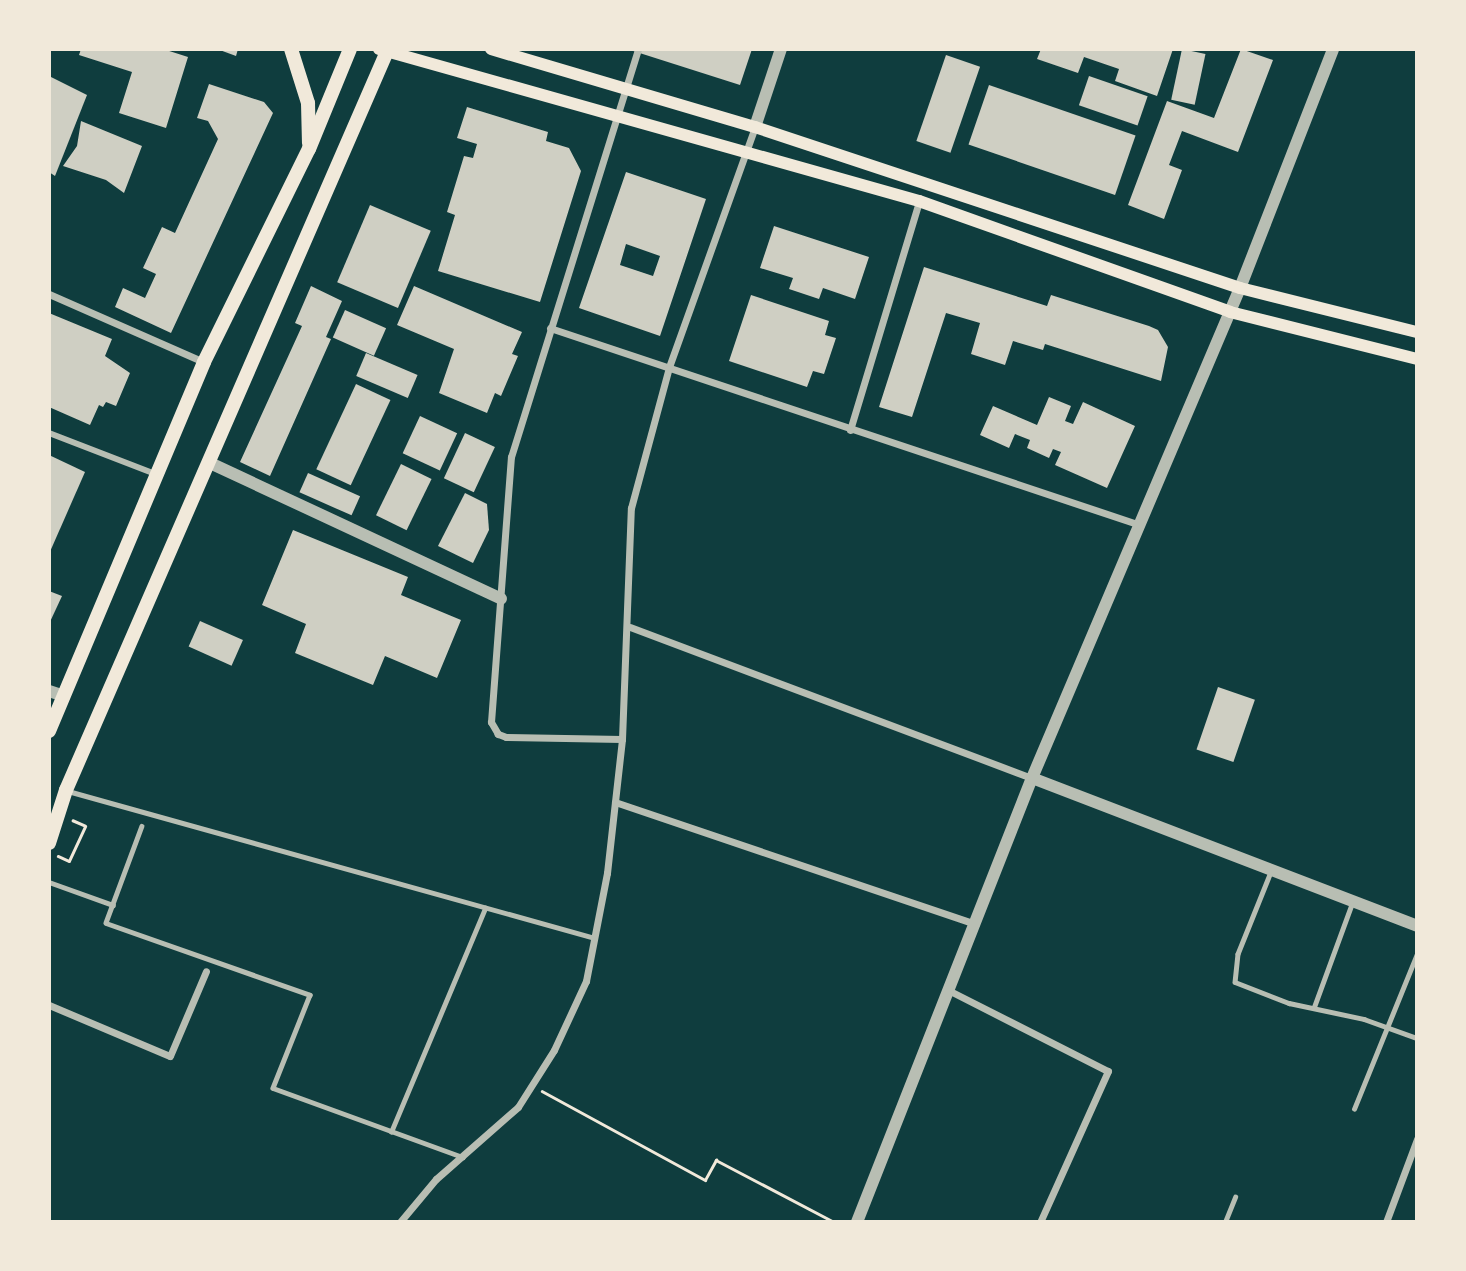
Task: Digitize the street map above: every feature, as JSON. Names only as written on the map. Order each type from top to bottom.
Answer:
[{"type":"main road","points":[[291,49],[308,103],[309,149]]},
{"type":"main road","points":[[49,731],[204,362],[309,149],[350,49]]},
{"type":"main road","points":[[491,49],[755,127],[1240,288],[1417,332]]},
{"type":"main road","points":[[49,843],[66,790],[210,463],[384,50],[617,113],[919,201],[1230,312],[1417,359]]},
{"type":"street","points":[[622,739],[506,737],[494,729],[500,599],[511,457],[638,49]]},
{"type":"street","points":[[400,1222],[436,1179],[498,1128],[533,1086],[586,981],[596,938],[622,739],[630,627],[631,509],[669,368],[748,151],[781,49]]},
{"type":"street","points":[[857,1222],[1032,778],[1137,524],[1240,288],[1333,49]]},
{"type":"street","points":[[850,430],[919,201]]},
{"type":"street","points":[[49,294],[204,362]]},
{"type":"street","points":[[550,328],[1137,524]]},
{"type":"street","points":[[49,433],[157,475]]},
{"type":"street","points":[[210,463],[500,599]]},
{"type":"street","points":[[630,627],[1417,926]]},
{"type":"street","points":[[49,691],[64,696]]},
{"type":"street","points":[[615,802],[976,924]]},
{"type":"street","points":[[49,1005],[170,1056],[206,971]]},
{"type":"street","points":[[950,991],[1108,1070],[1040,1222]]},
{"type":"street","points":[[1386,1222],[1417,1139]]},
{"type":"lane","points":[[66,790],[596,938]]},
{"type":"lane","points":[[142,826],[106,923],[310,995],[274,1088],[464,1158]]},
{"type":"lane","points":[[1271,872],[1238,954],[1235,982],[1289,1003],[1386,1026],[1417,1038]]},
{"type":"lane","points":[[49,882],[113,905]]},
{"type":"lane","points":[[1314,1007],[1353,902]]},
{"type":"lane","points":[[391,1132],[485,908]]},
{"type":"lane","points":[[1354,1109],[1417,954]]},
{"type":"lane","points":[[1225,1222],[1235,1197]]},
{"type":"path","points":[[49,852],[69,861],[85,826]]},
{"type":"path","points":[[533,1086],[705,1180],[716,1160],[834,1222]]},
{"type":"building","points":[[81,49],[163,49],[188,57],[166,128],[119,113],[132,72],[79,55]]},
{"type":"building","points":[[217,49],[238,49],[236,56]]},
{"type":"building","points":[[627,49],[752,49],[740,85]]},
{"type":"building","points":[[1041,49],[1173,49],[1157,96],[1115,81],[1119,69],[1084,57],[1078,73],[1037,59]]},
{"type":"building","points":[[1182,49],[1205,54],[1195,105],[1171,100]]},
{"type":"building","points":[[1241,49],[1273,60],[1238,152],[1182,131],[1169,165],[1182,170],[1164,219],[1128,205],[1167,101],[1214,118]]},
{"type":"building","points":[[946,55],[980,67],[950,153],[916,141]]},
{"type":"building","points":[[49,76],[87,95],[55,176],[49,172]]},
{"type":"building","points":[[1089,76],[1148,96],[1138,125],[1079,105]]},
{"type":"building","points":[[209,84],[264,102],[273,113],[171,333],[115,307],[123,288],[145,298],[156,274],[143,268],[162,227],[175,233],[218,139],[208,121],[197,118]]},
{"type":"building","points":[[989,85],[1136,135],[1115,195],[968,145]]},
{"type":"building","points":[[467,107],[548,132],[546,141],[569,148],[581,171],[540,302],[438,271],[455,215],[447,212],[464,156],[473,158],[477,144],[457,138]]},
{"type":"building","points":[[81,121],[142,146],[124,193],[106,180],[63,166],[77,146]]},
{"type":"building","points":[[626,172],[706,199],[660,336],[579,308]],"holes":[[[626,244],[660,256],[653,276],[620,265]]]},
{"type":"building","points":[[370,205],[431,231],[398,308],[337,282]]},
{"type":"building","points":[[774,226],[869,257],[855,299],[823,288],[819,299],[789,289],[793,278],[760,268]]},
{"type":"building","points":[[924,267],[1047,306],[1051,295],[1158,330],[1168,347],[1161,381],[1045,344],[1043,350],[1013,341],[1005,365],[971,354],[980,323],[946,313],[912,417],[879,407]]},
{"type":"building","points":[[311,286],[342,301],[326,337],[331,339],[270,476],[240,462],[302,326],[295,323]]},
{"type":"building","points":[[414,286],[522,332],[512,354],[518,356],[501,396],[495,393],[487,413],[439,393],[454,349],[397,325]]},
{"type":"building","points":[[751,295],[829,321],[825,335],[836,338],[824,374],[813,371],[807,387],[729,361]]},
{"type":"building","points":[[345,310],[386,328],[374,356],[333,337]]},
{"type":"building","points":[[49,313],[112,339],[105,356],[130,373],[116,406],[106,402],[103,407],[99,405],[90,425],[49,407]]},
{"type":"building","points":[[366,353],[418,375],[408,398],[356,376]]},
{"type":"building","points":[[356,384],[390,400],[351,485],[316,469]]},
{"type":"building","points":[[1049,397],[1071,406],[1065,421],[1073,424],[1083,402],[1135,426],[1107,488],[1055,465],[1061,452],[1053,449],[1049,458],[1027,448],[1030,440],[1015,434],[1009,448],[980,435],[993,406],[1037,425]]},
{"type":"building","points":[[420,416],[457,433],[440,470],[403,453]]},
{"type":"building","points":[[465,433],[495,447],[474,492],[444,478]]},
{"type":"building","points":[[49,455],[85,472],[49,554]]},
{"type":"building","points":[[401,464],[432,479],[407,530],[376,515]]},
{"type":"building","points":[[308,473],[360,496],[352,515],[299,492]]},
{"type":"building","points":[[465,493],[487,504],[489,530],[473,563],[438,546]]},
{"type":"building","points":[[293,530],[408,577],[401,595],[461,620],[437,678],[385,656],[373,685],[295,653],[306,624],[262,605]]},
{"type":"building","points":[[49,591],[62,596],[49,624]]},
{"type":"building","points":[[200,621],[243,640],[232,666],[189,647]]},
{"type":"building","points":[[1218,687],[1255,700],[1233,762],[1197,749]]}]
